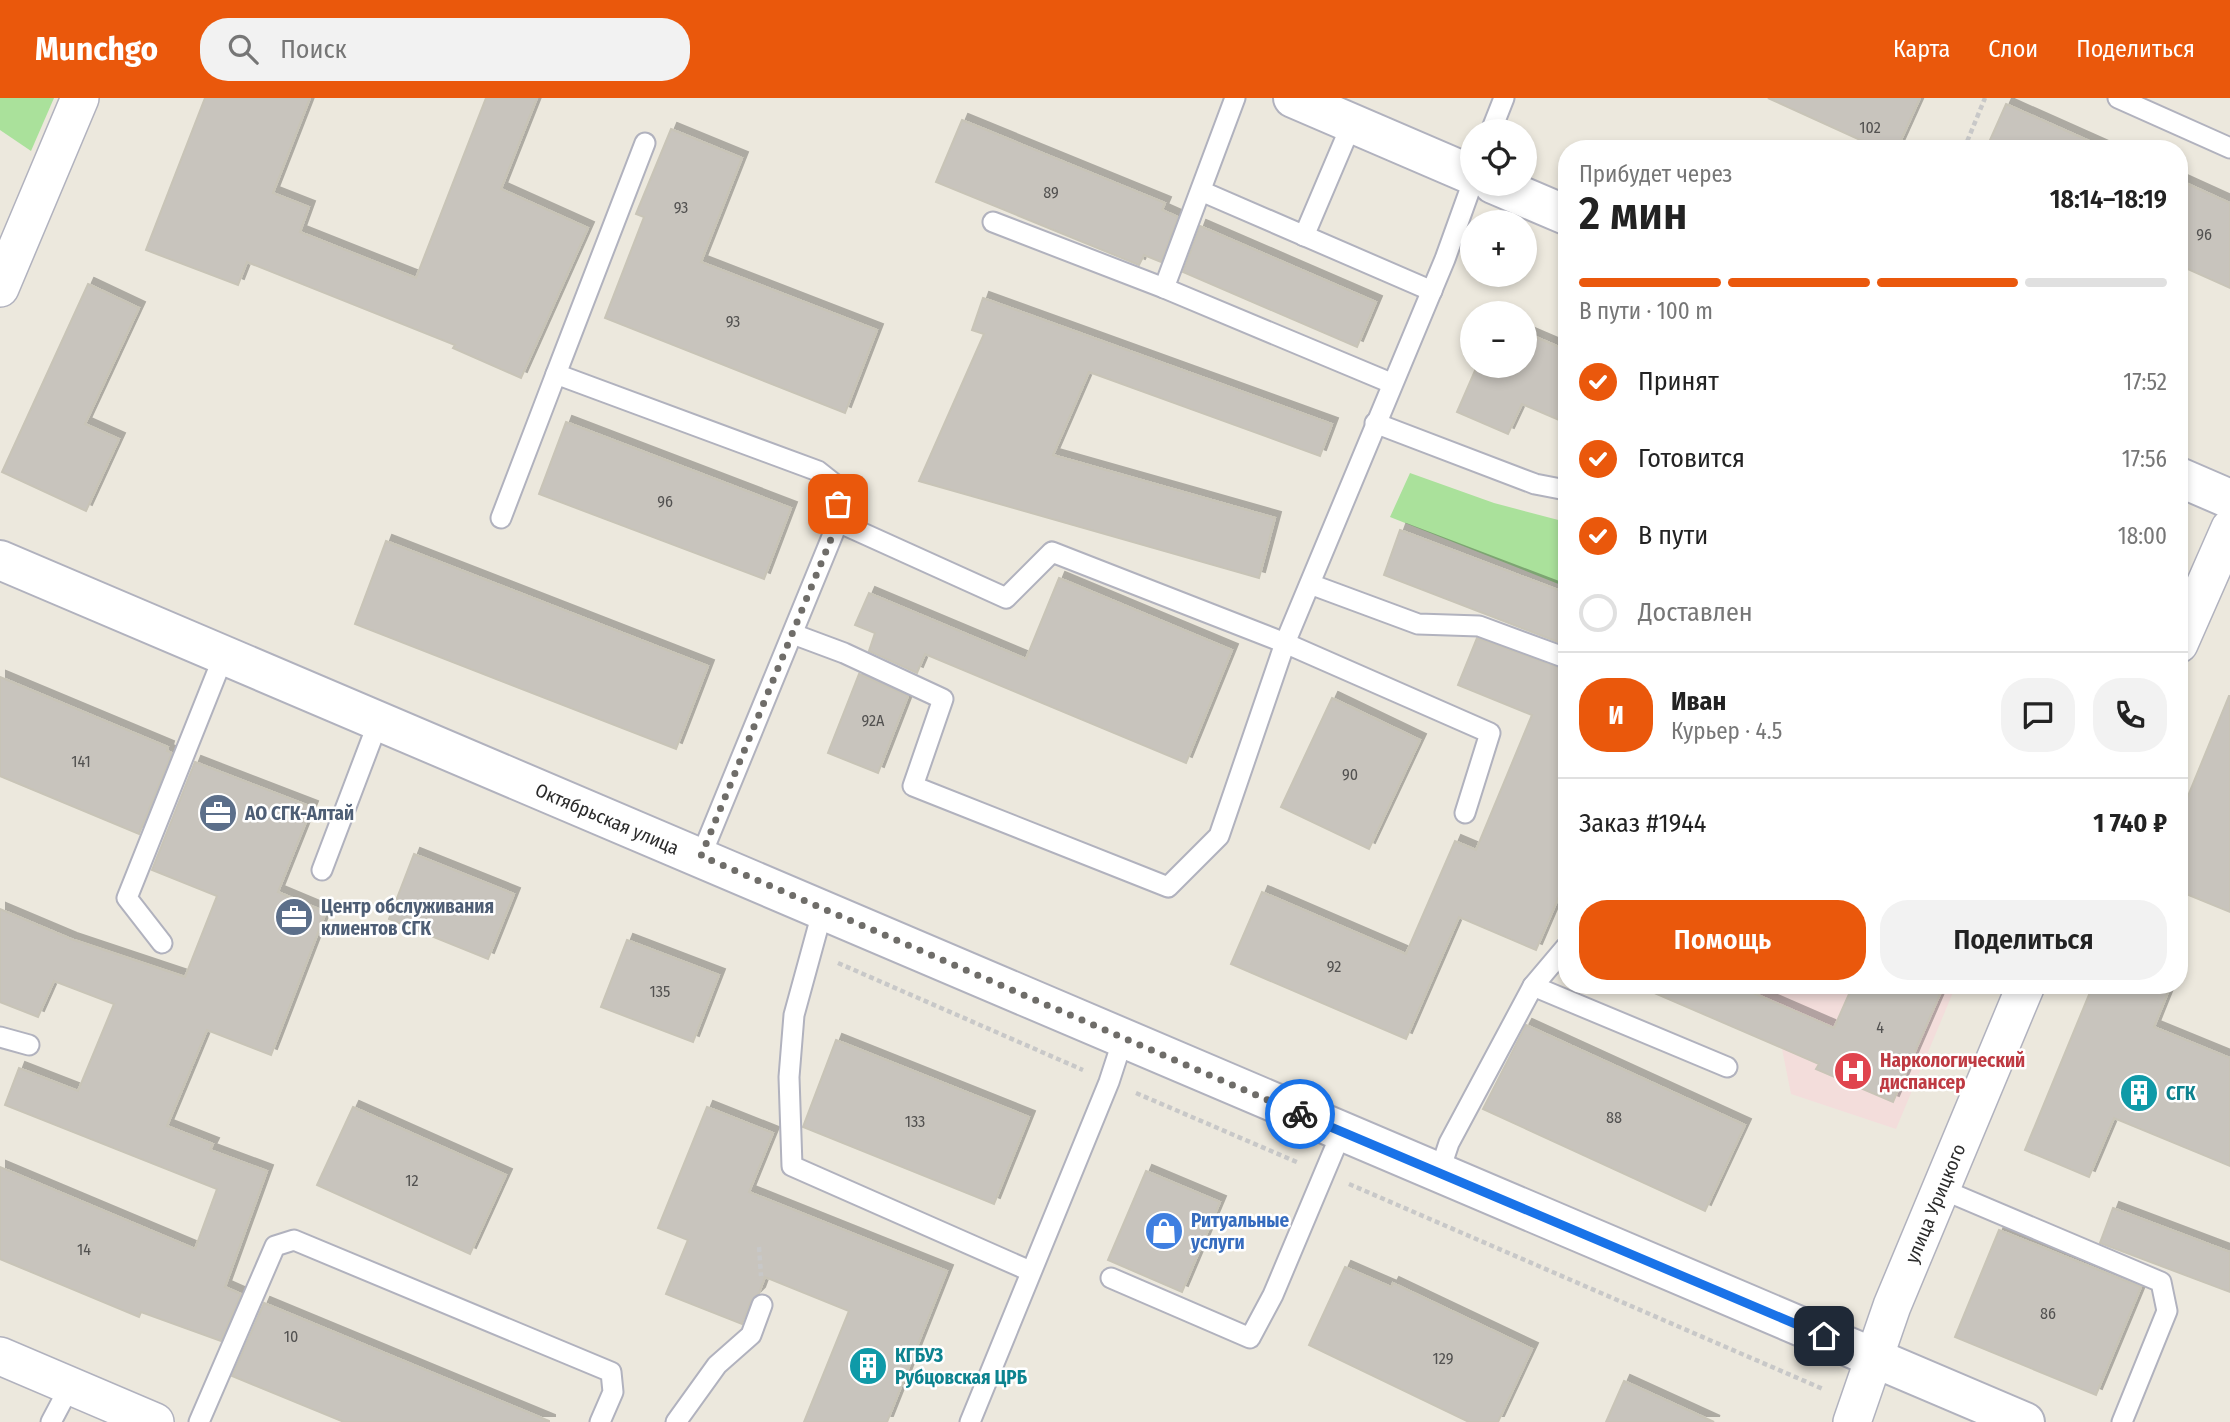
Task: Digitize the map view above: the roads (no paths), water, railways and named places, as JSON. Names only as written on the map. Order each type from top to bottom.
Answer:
[{"type":"main road","points":[[1293,98],[1460,170]]},
{"type":"main road","points":[[1521,196],[1558,212]]},
{"type":"main road","points":[[2188,482],[2230,499]]},
{"type":"main road","name":"Октябрьская улица","points":[[0,560],[701,856],[1123,1039],[2025,1422]]},
{"type":"street","points":[[0,288],[9,240],[80,98]]},
{"type":"street","points":[[2188,624],[2230,528]]},
{"type":"street","name":"улица Урицкого","points":[[1856,1413],[1874,1357],[1939,1188],[2022,994]]},
{"type":"street","points":[[0,1356],[155,1422]]},
{"type":"lane","points":[[1164,288],[1235,98]]},
{"type":"lane","points":[[1496,119],[1504,98]]},
{"type":"lane","points":[[2118,98],[2230,148]]},
{"type":"lane","points":[[1304,236],[1352,123]]},
{"type":"lane","points":[[501,518],[646,143]]},
{"type":"lane","points":[[1200,191],[1432,291]]},
{"type":"lane","points":[[793,634],[844,653],[943,699],[913,786],[1168,887],[1219,836],[1285,643],[1391,383],[1432,291],[1468,196]]},
{"type":"lane","points":[[993,222],[1164,288],[1391,383]]},
{"type":"lane","points":[[556,374],[818,471],[837,486],[838,522],[701,856]]},
{"type":"lane","points":[[1375,423],[1535,484],[1558,488]]},
{"type":"lane","points":[[838,522],[1006,598],[1052,552],[1285,643],[1490,733],[1465,813]]},
{"type":"lane","points":[[1310,584],[1418,624],[1479,626],[1558,655]]},
{"type":"lane","points":[[162,943],[127,898],[224,655]]},
{"type":"lane","points":[[322,870],[379,720]]},
{"type":"lane","points":[[822,909],[794,1015],[789,1077],[792,1166],[1031,1271]]},
{"type":"lane","points":[[1439,1172],[1449,1143],[1533,986],[1558,956]]},
{"type":"lane","points":[[1533,986],[1727,1067]]},
{"type":"lane","points":[[0,1037],[29,1045]]},
{"type":"lane","points":[[970,1422],[1109,1082],[1123,1039]]},
{"type":"lane","points":[[1111,1278],[1250,1338],[1273,1295],[1342,1132]]},
{"type":"lane","points":[[1939,1188],[2161,1282],[2167,1311],[2122,1422]]},
{"type":"lane","points":[[199,1422],[275,1246],[294,1240],[611,1372],[613,1392],[600,1422]]},
{"type":"lane","points":[[676,1422],[717,1365],[751,1335],[762,1305]]},
{"type":"lane","points":[[51,1422],[70,1386]]},
{"type":"place","name":"АО СГК-Алтай","points":[[218,813]]},
{"type":"place","name":"Центр обслуживания клиентов СГК","points":[[294,917]]},
{"type":"place","name":"Наркологический диспансер","points":[[1853,1071]]},
{"type":"place","name":"СГК","points":[[2139,1093]]},
{"type":"place","name":"Ритуальные услуги","points":[[1164,1231]]},
{"type":"place","name":"КГБУЗ Рубцовская ЦРБ","points":[[868,1366]]}]
